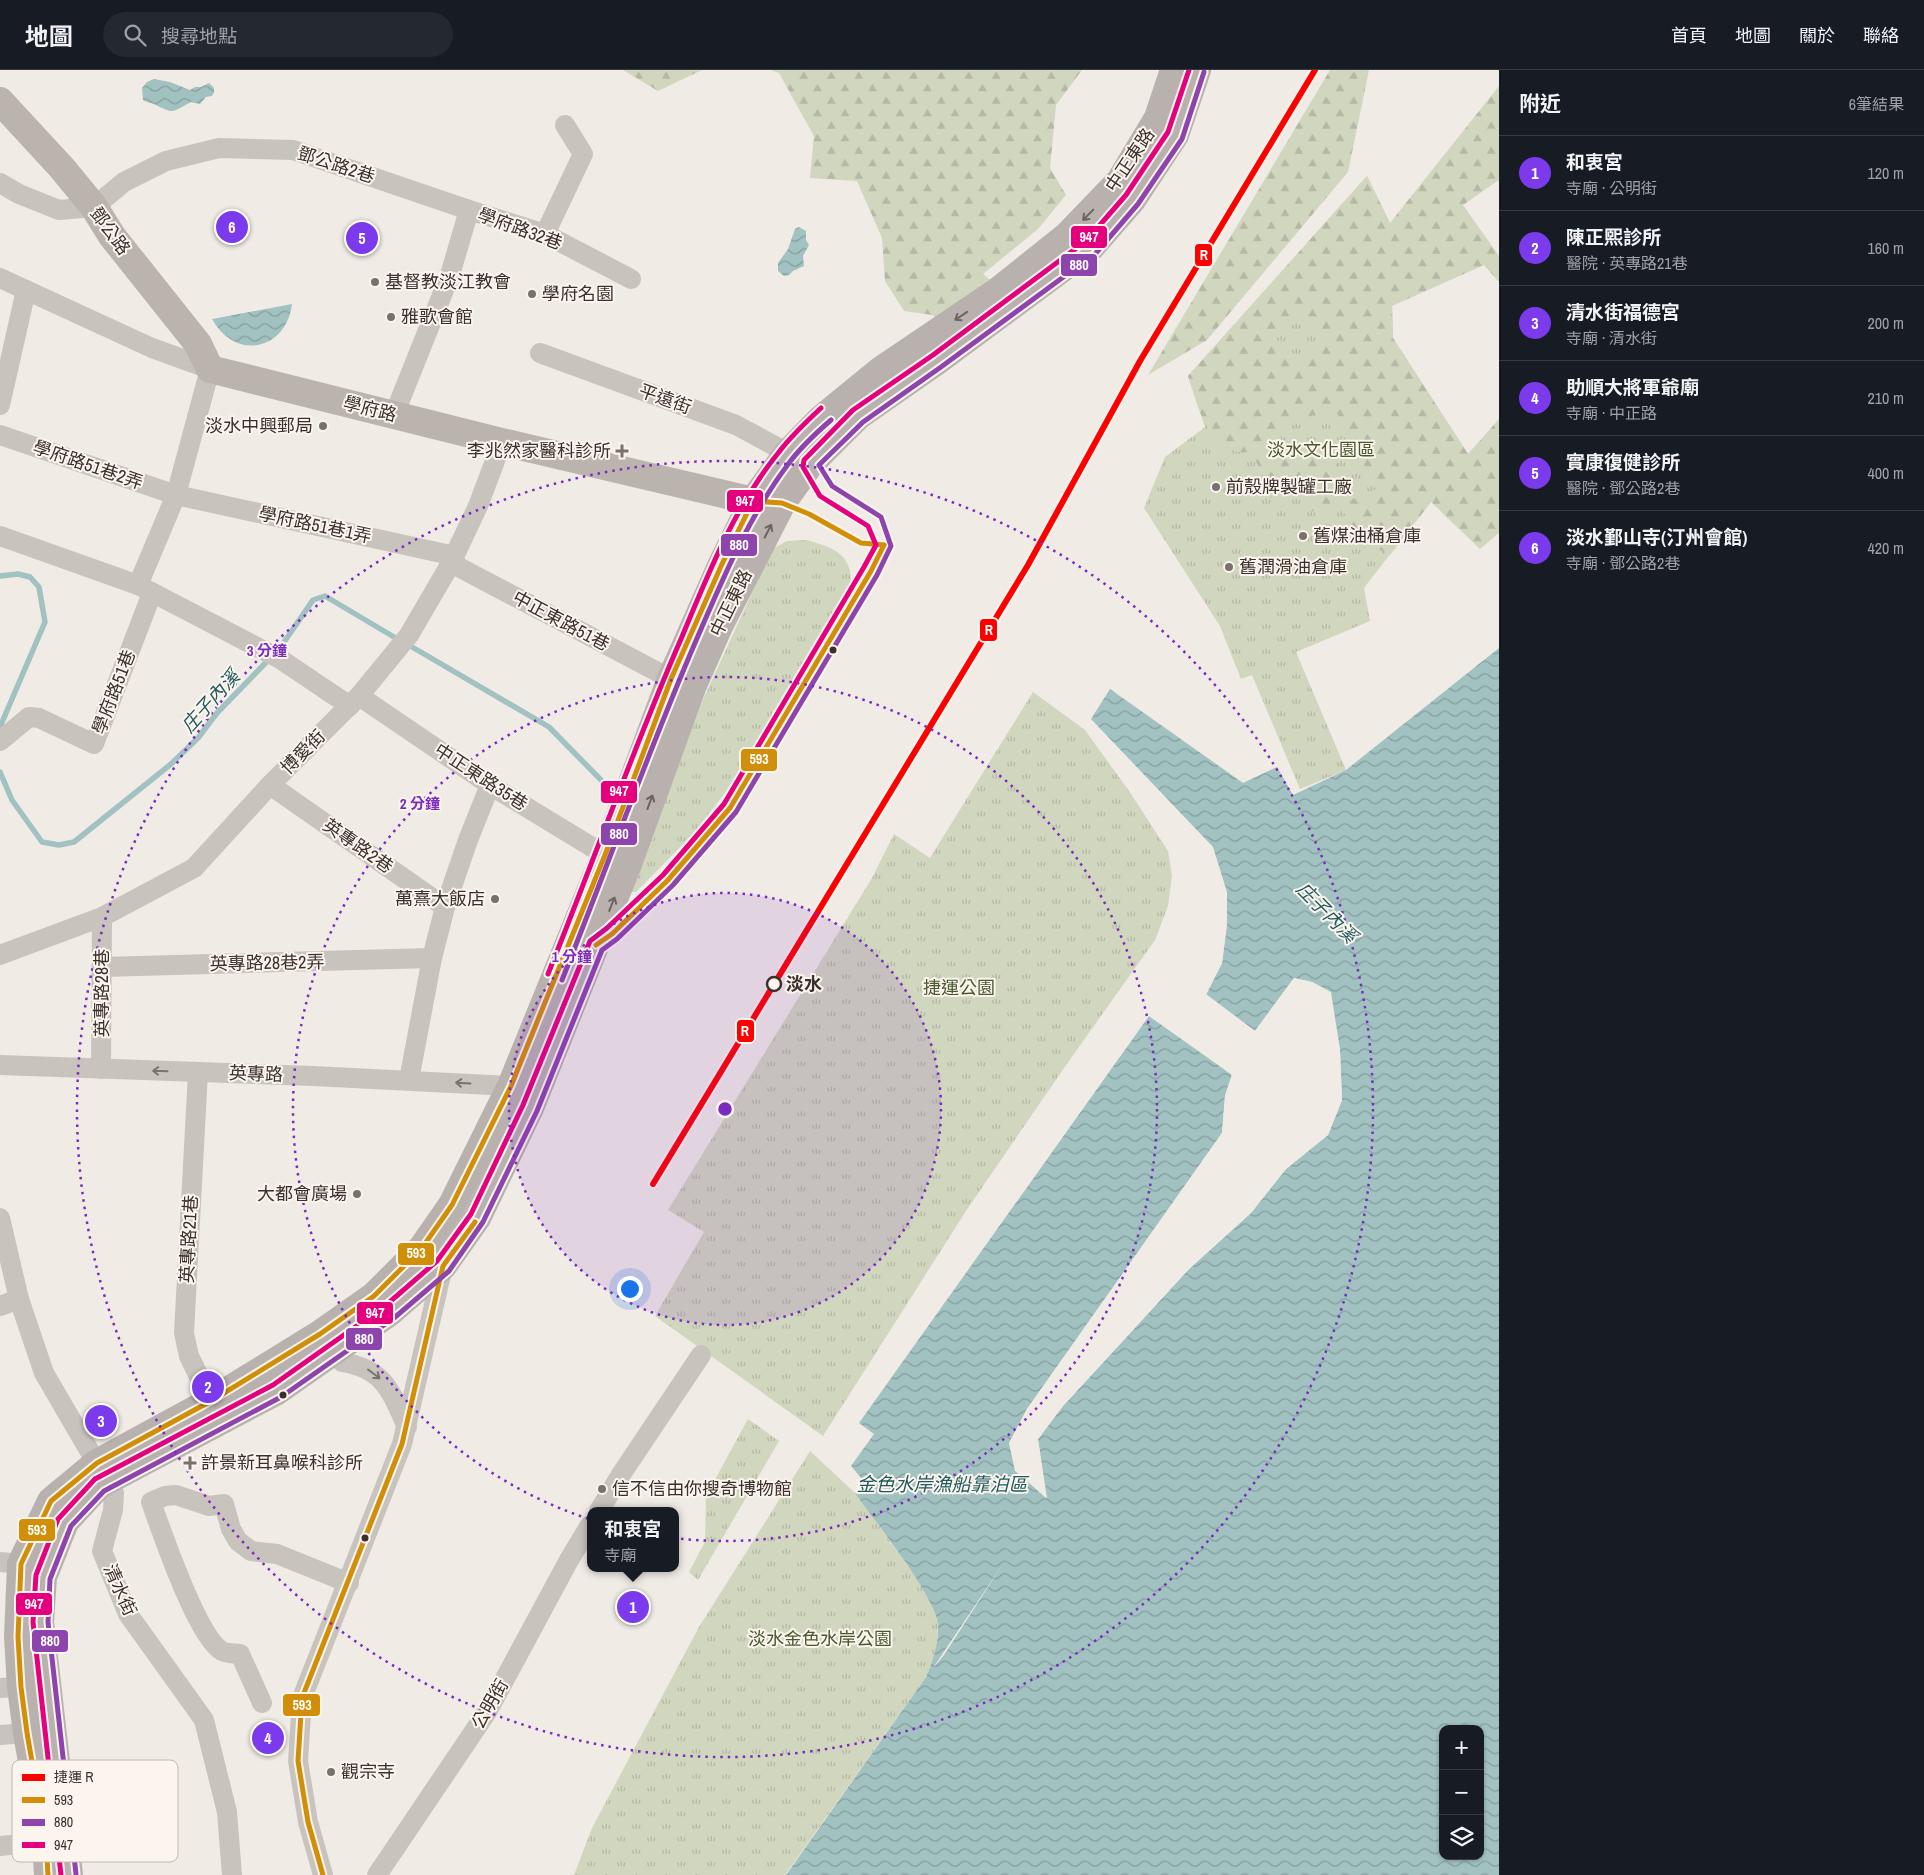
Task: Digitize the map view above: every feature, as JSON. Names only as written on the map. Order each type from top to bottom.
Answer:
[{"type":"main road","name":"中正東路","points":[[102,1472],[267,1397],[390,1312],[443,1266],[478,1218],[530,1108],[628,864],[693,685],[719,626],[782,503],[798,459],[820,419],[881,370],[998,291],[1067,236],[1120,181],[1158,118],[1174,70]]},
{"type":"main road","name":"中正東路","points":[[102,1472],[211,1401],[320,1334],[374,1296],[422,1248],[452,1205],[511,1086],[605,854],[671,679],[722,564],[753,501],[798,459],[937,361],[1091,247],[1132,200],[1175,135],[1197,70]]},
{"type":"main road","points":[[32,1760],[27,1733],[11,1687],[9,1638],[10,1563],[50,1501],[102,1472]]},
{"type":"main road","points":[[56,1760],[40,1622],[43,1577],[65,1522],[99,1485],[102,1472]]},
{"type":"main road","points":[[47,1862],[48,1875]]},
{"type":"main road","points":[[68,1862],[69,1875]]},
{"type":"street","name":"鄧公路","points":[[0,101],[62,168],[94,207],[112,236],[198,344],[210,369]]},
{"type":"street","points":[[545,234],[583,154],[565,125]]},
{"type":"street","name":"鄧公路2巷","points":[[94,207],[124,182],[166,161],[219,148],[293,150],[469,210]]},
{"type":"street","points":[[0,183],[19,194],[59,210],[94,207]]},
{"type":"street","name":"學府路32巷","points":[[394,415],[450,274],[469,210],[545,234],[631,279]]},
{"type":"street","name":"學府路","points":[[0,278],[152,348],[210,369],[502,442],[753,501]]},
{"type":"street","points":[[0,405],[26,290]]},
{"type":"street","name":"平遠街","points":[[540,353],[736,425],[798,459]]},
{"type":"street","name":"學府路51巷","points":[[0,741],[28,717],[39,718],[94,744],[176,494],[210,369]]},
{"type":"street","name":"學府路51巷2弄","points":[[0,435],[176,494]]},
{"type":"street","name":"博愛街","points":[[0,955],[102,918],[194,868],[270,785],[354,701],[409,635],[453,560],[478,506],[502,442]]},
{"type":"street","name":"學府路51巷1弄","points":[[176,494],[453,560]]},
{"type":"street","points":[[753,501],[782,503]]},
{"type":"street","name":"中正東路35巷","points":[[0,536],[145,589],[280,659],[354,701],[605,854]]},
{"type":"street","name":"中正東路51巷","points":[[453,560],[671,679]]},
{"type":"street","name":"英專路2巷","points":[[270,785],[445,907]]},
{"type":"street","points":[[409,1080],[432,958],[445,907],[468,840],[490,785]]},
{"type":"street","name":"英專路28巷","points":[[102,918],[102,1069]]},
{"type":"street","name":"英專路28巷2弄","points":[[102,967],[432,958]]},
{"type":"street","name":"英專路","points":[[0,1065],[409,1080],[511,1086]]},
{"type":"street","name":"英專路21巷","points":[[198,1072],[184,1333],[189,1356],[211,1401]]},
{"type":"street","name":"清水街","points":[[0,1218],[19,1299],[44,1373],[114,1493],[113,1510],[102,1551],[128,1614],[204,1720],[226,1812],[232,1875]]},
{"type":"street","points":[[324,1875],[308,1822],[298,1761],[302,1698],[349,1583],[407,1427],[443,1266],[422,1248]]},
{"type":"street","points":[[0,1306],[19,1299]]},
{"type":"street","points":[[334,1351],[342,1362],[356,1364],[372,1371],[385,1383],[407,1427]]},
{"type":"street","points":[[601,1507],[622,1473],[701,1356]]},
{"type":"street","points":[[262,1703],[240,1654],[223,1652],[214,1645],[198,1620],[151,1502],[165,1496],[176,1495],[210,1506],[224,1504],[231,1530],[238,1541],[251,1551],[276,1554],[349,1583]]},
{"type":"street","name":"公明街","points":[[377,1875],[487,1712],[587,1530]]},
{"type":"street","points":[[0,1734],[27,1733]]},
{"type":"green space","points":[[623,70],[702,70],[658,91]]},
{"type":"green space","points":[[771,70],[1082,70],[1056,105],[1050,168],[1066,195],[1038,229],[983,274],[975,274],[932,315],[904,311],[885,281],[882,238],[857,181],[810,178],[814,136],[779,73]]},
{"type":"green space","points":[[1330,70],[1369,70],[1348,172],[1207,340],[1148,375]]},
{"type":"green space","points":[[1499,86],[1499,180],[1463,205],[1499,256],[1499,282],[1484,265],[1392,306],[1393,338],[1468,454],[1499,419],[1499,533],[1480,549],[1431,502],[1390,555],[1364,542],[1350,525],[1339,502],[1327,515],[1312,511],[1299,489],[1267,499],[1266,482],[1251,451],[1241,452],[1232,450],[1211,433],[1201,415],[1188,376],[1367,176],[1390,223]],"holes":[[[1297,313],[1309,317],[1316,323],[1320,331],[1320,340],[1317,348],[1311,355],[1302,358],[1285,354],[1280,349],[1276,339],[1279,324],[1287,317]],[[1337,408],[1350,449],[1359,462],[1373,471],[1377,489],[1348,501],[1342,495],[1342,474],[1333,455],[1306,458],[1303,443],[1281,442],[1280,421],[1292,425],[1299,420],[1316,414],[1324,418]]]},
{"type":"green space","name":"淡水文化園區","points":[[1367,176],[1390,223],[1393,338],[1468,454],[1364,588],[1370,621],[1296,652],[1346,770],[1300,789],[1252,675],[1241,679],[1220,626],[1144,508],[1165,457],[1205,427],[1188,376]]},
{"type":"green space","points":[[975,273],[983,274],[997,286],[943,323],[932,315]]},
{"type":"green space","points":[[806,540],[824,545],[838,552],[847,564],[851,582],[728,789],[694,833],[636,892],[630,892],[702,702],[772,549],[787,541]]},
{"type":"green space","name":"捷運公園","points":[[1033,692],[1085,730],[1129,791],[1168,851],[1172,876],[1168,906],[1155,940],[966,1211],[823,1436],[655,1316],[704,1232],[668,1210],[872,878],[894,834],[930,858]]},
{"type":"green space","points":[[748,1419],[779,1441],[698,1580],[689,1572],[705,1542],[706,1496]]},
{"type":"green space","name":"淡水金色水岸公園","points":[[810,1451],[855,1493],[920,1583],[931,1602],[938,1624],[937,1649],[926,1677],[785,1875],[574,1875],[592,1828],[699,1627]]},
{"type":"water","points":[[154,79],[170,82],[190,90],[209,83],[214,88],[214,92],[212,96],[206,97],[200,104],[191,102],[170,111],[143,100],[142,88],[147,82]]},
{"type":"water","points":[[799,227],[806,231],[806,240],[809,245],[803,256],[804,266],[784,276],[778,271],[778,263],[788,249],[795,229]]},
{"type":"water","points":[[292,304],[288,320],[280,332],[270,340],[258,345],[246,345],[233,341],[222,332],[212,319]]},
{"type":"water","name":"金色水岸漁船靠泊區","points":[[1499,648],[1499,1875],[786,1875],[926,1677],[936,1645],[938,1625],[935,1612],[927,1596],[903,1559],[855,1493],[867,1485],[851,1466],[874,1434],[859,1423],[1149,1016],[1232,1075],[1225,1096],[1222,1133],[1027,1409],[1009,1443],[1016,1471],[1046,1498],[1038,1439],[1063,1406],[1189,1269],[1251,1213],[1286,1169],[1328,1135],[1342,1100],[1340,1050],[1330,992],[1312,982],[1294,978],[1255,1031],[1206,994],[1222,963],[1227,924],[1227,892],[1213,847],[1091,719],[1110,689],[1243,783],[1277,767],[1293,795],[1346,770]],"holes":[[[1003,1564],[944,1655],[933,1668]]]},
{"type":"pier","points":[[1227,892],[1227,924],[1222,963],[1206,995],[1255,1031],[1294,978],[1312,982],[1331,992],[1340,1050],[1342,1100],[1328,1135],[1286,1169],[1251,1213],[1189,1269],[1063,1406],[1038,1439],[1047,1498],[1015,1471],[1009,1443],[1027,1409],[1222,1133],[1225,1096],[1232,1074],[1149,1016],[1150,1014],[1234,1073],[1228,1097],[1225,1134],[1029,1410],[1012,1444],[1018,1469],[1044,1492],[1036,1438],[1062,1405],[1188,1268],[1249,1211],[1284,1168],[1326,1133],[1340,1100],[1338,1051],[1328,994],[1311,984],[1295,981],[1255,1034],[1203,996],[1220,962],[1225,924],[1225,896]]},
{"type":"waterway","name":"庄子內溪","points":[[0,576],[18,574],[30,577],[39,587],[45,622],[0,727]]},
{"type":"waterway","name":"庄子內溪","points":[[0,772],[12,800],[42,842],[59,845],[74,842],[171,764],[198,738],[217,713],[280,648],[313,600],[325,596],[399,640]]},
{"type":"waterway","name":"庄子內溪","points":[[407,644],[549,727],[602,781]]},
{"type":"metro line","name":"R","points":[[653,1184],[1028,565],[1140,361],[1315,70]]},
{"type":"transit line","name":"947","points":[[48,1760],[33,1622],[36,1575],[58,1519],[95,1479],[273,1385],[385,1306],[437,1261],[471,1214],[523,1105],[590,941],[607,928],[663,875],[724,804],[876,545],[868,526],[820,496],[803,467],[804,460],[853,410],[933,355],[1086,241],[1126,195],[1168,132],[1189,70]]},
{"type":"transit line","name":"880","points":[[63,1760],[48,1622],[50,1579],[71,1526],[104,1491],[281,1397],[394,1318],[449,1271],[483,1222],[537,1111],[602,950],[617,939],[673,885],[736,812],[877,575],[891,546],[881,517],[832,486],[819,465],[863,422],[1096,253],[1138,204],[1182,139],[1204,72]]},
{"type":"transit line","name":"947","points":[[548,974],[646,722],[723,542],[735,518],[763,473],[789,440],[821,408]]},
{"type":"transit line","name":"880","points":[[562,980],[677,685],[715,596],[748,527],[789,463],[809,440],[831,420]]},
{"type":"transit line","name":"593","points":[[753,501],[782,503],[809,514],[861,543],[884,545]]},
{"type":"transit line","name":"593","points":[[32,1760],[21,1687],[18,1637],[21,1564],[51,1501],[97,1463],[211,1401],[320,1334],[374,1296],[422,1248],[452,1205],[511,1086],[605,855],[671,679],[722,564],[753,501]]},
{"type":"transit line","name":"593","points":[[596,945],[612,934],[668,880],[730,808],[871,571],[884,545]]},
{"type":"transit line","name":"593","points":[[323,1875],[308,1822],[298,1761],[302,1698],[402,1444],[443,1266],[475,1222]]},
{"type":"transit line","name":"593","points":[[47,1862],[48,1875]]},
{"type":"transit line","name":"947","points":[[60,1862],[61,1875]]},
{"type":"transit line","name":"880","points":[[75,1862],[76,1874]]},
{"type":"place","name":"淡水鄞山寺(汀州會館)","points":[[232,227]]},
{"type":"place","name":"實康復健診所","points":[[362,238]]},
{"type":"place","name":"基督教淡江教會","points":[[375,282]]},
{"type":"place","name":"學府名園","points":[[532,294]]},
{"type":"place","name":"雅歌會館","points":[[391,317]]},
{"type":"place","name":"淡水中興郵局","points":[[323,426]]},
{"type":"place","name":"李兆然家醫科診所","points":[[622,451]]},
{"type":"place","name":"前殼牌製罐工廠","points":[[1216,487]]},
{"type":"place","name":"舊煤油桶倉庫","points":[[1303,536]]},
{"type":"place","name":"舊潤滑油倉庫","points":[[1229,567]]},
{"type":"place","name":"萬熹大飯店","points":[[495,899]]},
{"type":"place","name":"淡水","points":[[774,984]]},
{"type":"place","name":"大都會廣場","points":[[357,1194]]},
{"type":"place","name":"陳正煕診所","points":[[208,1387]]},
{"type":"place","name":"清水街福德宮","points":[[101,1421]]},
{"type":"place","name":"許景新耳鼻喉科診所","points":[[190,1463]]},
{"type":"place","name":"信不信由你搜奇博物館","points":[[602,1489]]},
{"type":"place","name":"和衷宮","points":[[633,1607]]},
{"type":"place","name":"助順大將軍爺廟","points":[[268,1738]]},
{"type":"place","name":"觀宗寺","points":[[331,1772]]}]
